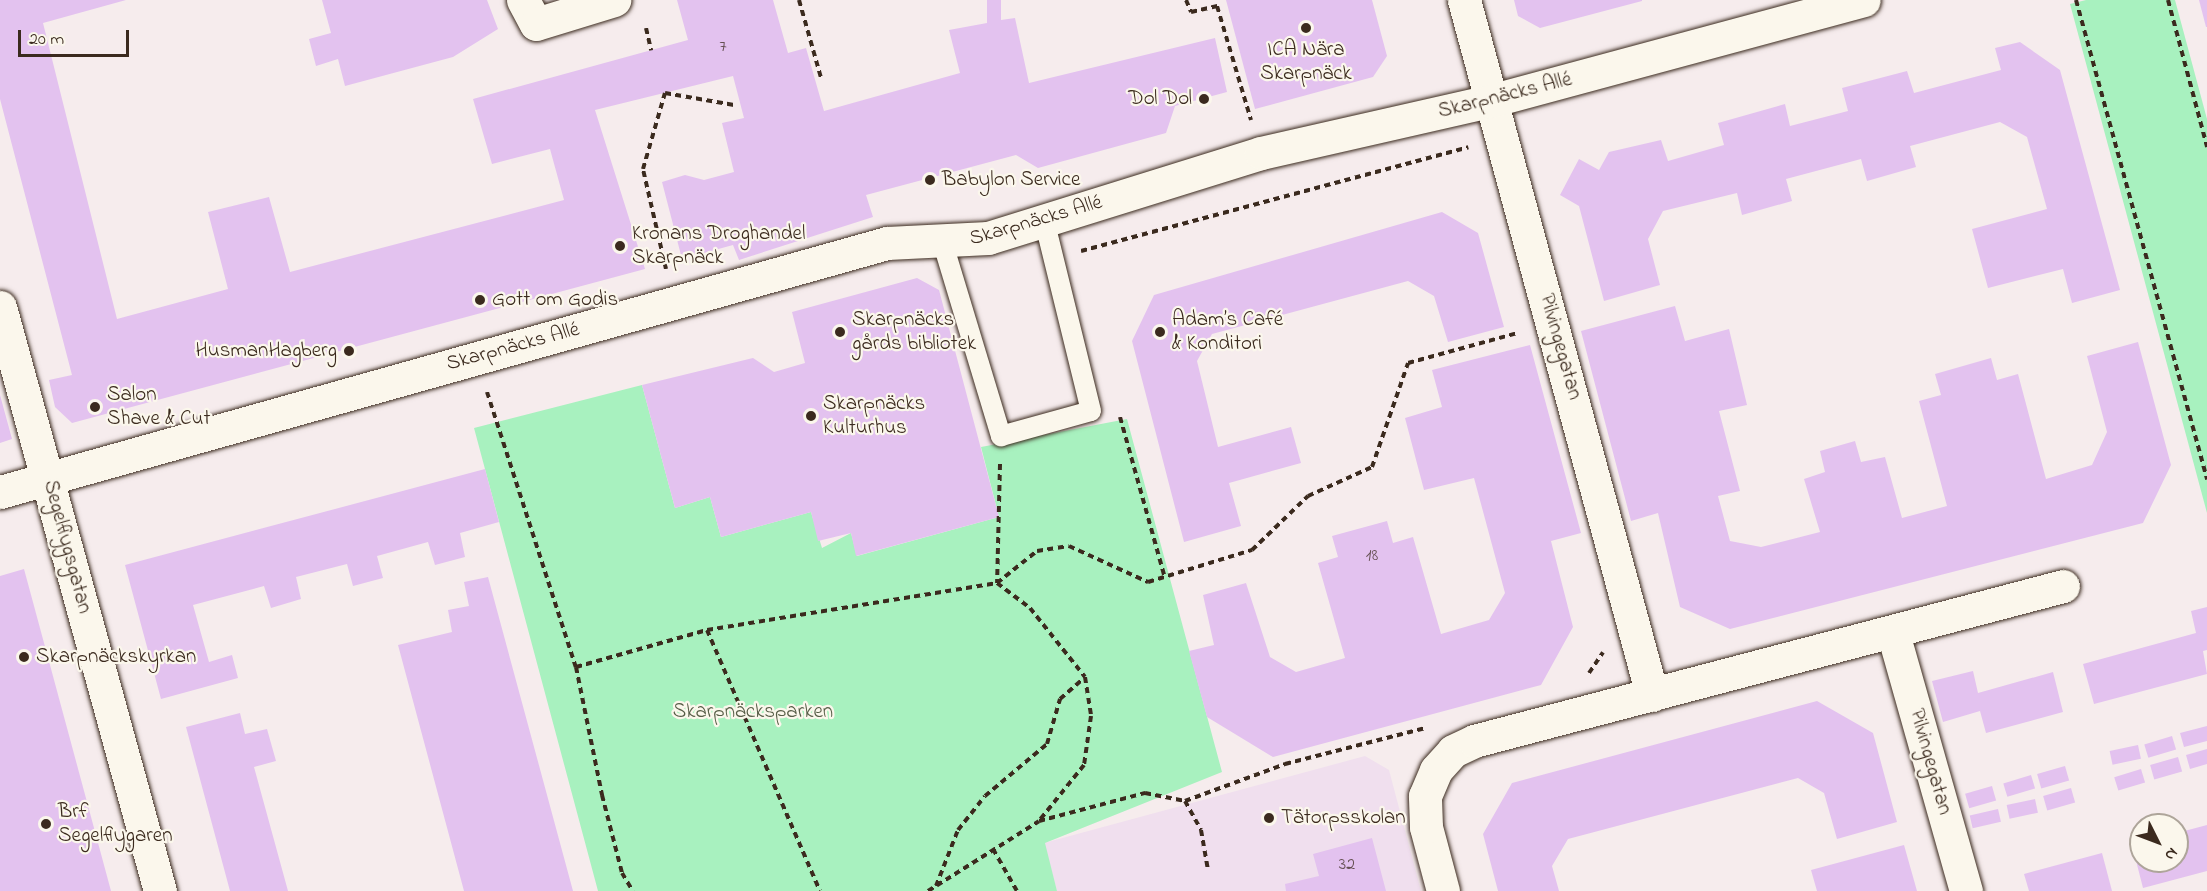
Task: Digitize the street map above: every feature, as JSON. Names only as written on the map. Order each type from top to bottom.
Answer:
[{"type":"street","points":[[523,0],[536,24],[614,0]]},
{"type":"street","name":"Pilvingegatan","points":[[1464,0],[1652,695]]},
{"type":"street","name":"Skarpnäcks Allé","points":[[0,492],[887,243],[943,244],[988,238],[1261,153],[1490,101],[1864,0]]},
{"type":"street","name":"Segelflygsgatan","points":[[0,307],[160,891]]},
{"type":"street","points":[[1443,891],[1426,827],[1425,796],[1436,770],[1453,751],[1474,741],[1893,633],[2063,586]]},
{"type":"street","name":"Pilvingegatan","points":[[1893,633],[1966,891]]},
{"type":"lane","points":[[943,244],[1002,436],[1092,411],[1044,220]]},
{"type":"path","points":[[799,0],[822,78]]},
{"type":"path","points":[[1186,0],[1191,12],[1217,6],[1261,153]]},
{"type":"path","points":[[2076,0],[2207,479]]},
{"type":"path","points":[[2168,0],[2207,147]]},
{"type":"path","points":[[646,28],[651,50]]},
{"type":"path","points":[[674,304],[643,169],[664,93],[734,105]]},
{"type":"path","points":[[1074,253],[1481,144]]},
{"type":"path","points":[[576,667],[707,630],[997,583],[1037,551],[1069,546],[1148,582],[1252,550],[1308,496],[1372,467],[1408,363],[1531,329]]},
{"type":"path","points":[[476,357],[576,667],[605,806],[622,873],[633,891]]},
{"type":"path","points":[[1118,410],[1165,578]]},
{"type":"path","points":[[997,583],[1002,436]]},
{"type":"path","points":[[2201,454],[2207,453]]},
{"type":"path","points":[[997,583],[1030,608],[1085,677],[1090,716],[1084,765],[1039,821]]},
{"type":"path","points":[[1582,683],[1613,637],[1634,626]]},
{"type":"path","points":[[707,630],[820,891]]},
{"type":"path","points":[[935,886],[958,830],[985,796],[1047,744],[1060,699],[1085,677]]},
{"type":"path","points":[[928,891],[1039,821],[1145,793],[1185,801],[1285,764],[1433,726]]},
{"type":"path","points":[[1185,801],[1201,830],[1208,870]]},
{"type":"path","points":[[993,849],[1017,891]]},
{"type":"shaded area","name":"Tätorpsskolan","points":[[1365,756],[1389,770],[1421,891],[1057,891],[1044,843]]},
{"type":"green space","points":[[2086,0],[2175,0],[2207,119],[2207,513],[2070,4]]},
{"type":"green space","name":"Skarpnäcksparken","points":[[642,385],[675,508],[710,497],[721,537],[811,512],[822,548],[851,533],[857,556],[999,517],[981,447],[1127,419],[1222,772],[1045,843],[1057,891],[598,891],[474,428]]},
{"type":"building","points":[[0,0],[126,0],[43,23],[117,319],[228,289],[208,212],[269,197],[290,272],[564,200],[550,149],[492,164],[473,99],[688,40],[677,0],[773,0],[788,53],[806,48],[824,111],[960,73],[949,30],[987,23],[987,0],[1001,0],[1001,20],[1015,18],[1029,83],[1215,38],[1227,92],[1175,106],[1166,133],[1038,168],[1016,155],[866,195],[873,217],[739,260],[733,245],[682,259],[662,182],[685,175],[704,180],[734,172],[722,123],[744,118],[733,76],[595,110],[645,269],[72,423],[55,407],[49,380],[72,375],[0,99]]},
{"type":"building","points":[[322,0],[487,0],[498,29],[453,57],[345,86],[338,59],[316,66],[309,39],[331,33]]},
{"type":"building","name":"ICA Nära Skarpnäck","points":[[1226,0],[1372,0],[1387,56],[1373,77],[1255,109]]},
{"type":"building","points":[[1514,0],[1642,1],[1540,28],[1518,16]]},
{"type":"building","points":[[2199,0],[2207,0],[2207,27],[2206,27]]},
{"type":"building","points":[[2020,42],[2060,70],[2120,290],[2072,303],[2063,269],[1988,288],[1972,229],[2047,209],[2027,137],[2000,122],[1910,146],[1916,167],[1867,181],[1861,159],[1786,179],[1792,201],[1742,215],[1737,193],[1663,211],[1648,239],[1660,285],[1604,301],[1579,206],[1560,195],[1579,159],[1599,170],[1609,152],[1661,140],[1668,161],[1724,145],[1718,123],[1785,104],[1790,126],[1848,111],[1842,88],[1907,71],[1914,93],[2001,70],[1995,48]]},
{"type":"building","points":[[1442,212],[1478,233],[1504,327],[1448,342],[1434,296],[1408,281],[1212,334],[1197,361],[1218,447],[1291,427],[1301,463],[1229,483],[1241,526],[1184,542],[1132,341],[1154,295]]},
{"type":"building","name":"Skarpnäcks Kulturhus","points":[[917,278],[939,290],[999,517],[856,556],[851,533],[818,541],[811,512],[721,537],[710,497],[675,508],[642,385],[753,358],[774,372],[805,363],[792,312]]},
{"type":"building","points":[[1675,306],[1685,341],[1729,329],[1747,405],[1719,411],[1740,491],[1718,496],[1730,541],[1761,547],[1820,532],[1804,479],[1825,472],[1820,451],[1855,441],[1861,462],[1885,457],[1902,518],[1947,506],[1919,401],[1941,395],[1935,374],[1991,358],[1997,380],[2018,374],[2046,479],[2092,465],[2107,432],[2087,356],[2138,342],[2171,465],[2143,523],[1730,629],[1680,607],[1658,513],[1631,521],[1581,331]]},
{"type":"building","points":[[1530,345],[1581,533],[1551,541],[1573,627],[1541,685],[1273,757],[1207,717],[1189,651],[1214,645],[1203,595],[1246,583],[1270,657],[1296,672],[1345,658],[1318,563],[1338,557],[1332,536],[1387,521],[1393,543],[1413,537],[1441,634],[1489,620],[1505,593],[1474,478],[1424,490],[1405,418],[1442,407],[1432,370]]},
{"type":"building","points":[[0,395],[12,439],[0,443]]},
{"type":"building","points":[[485,469],[499,522],[460,533],[465,557],[435,565],[428,542],[377,556],[383,578],[353,586],[347,564],[296,577],[301,599],[271,608],[264,586],[193,605],[209,662],[232,655],[238,678],[161,699],[125,565]]},
{"type":"building","name":"Brf Segelflygaren","points":[[24,569],[111,891],[0,891],[0,576]]},
{"type":"building","points":[[488,577],[573,891],[464,891],[398,645],[452,632],[448,610],[469,606],[464,582]]},
{"type":"building","points":[[2207,607],[2207,650],[2203,651],[2207,674],[2094,704],[2083,664],[2196,633],[2191,611]]},
{"type":"building","points":[[1973,671],[1978,693],[2053,672],[2063,712],[1986,733],[1980,711],[1943,722],[1932,681]]},
{"type":"building","points":[[1817,701],[1873,733],[1897,822],[1837,839],[1824,793],[1798,778],[1568,839],[1552,866],[1559,891],[1498,891],[1483,834],[1512,783]]},
{"type":"building","points":[[240,713],[245,734],[267,729],[276,761],[254,767],[288,891],[230,891],[186,727]]},
{"type":"building","points":[[2207,726],[2207,741],[2184,747],[2180,733]]},
{"type":"building","points":[[2172,736],[2176,749],[2148,758],[2144,744]]},
{"type":"building","points":[[2138,745],[2141,759],[2113,765],[2110,751]]},
{"type":"building","points":[[2207,749],[2207,764],[2190,769],[2186,755]]},
{"type":"building","points":[[2178,757],[2182,771],[2154,779],[2150,765]]},
{"type":"building","points":[[2065,766],[2069,780],[2041,788],[2037,774]]},
{"type":"building","points":[[2141,769],[2145,782],[2118,791],[2114,777]]},
{"type":"building","points":[[2031,775],[2035,788],[2007,797],[2003,783]]},
{"type":"building","points":[[1992,786],[1996,800],[1969,808],[1965,794]]},
{"type":"building","points":[[2071,788],[2075,802],[2047,810],[2043,796]]},
{"type":"building","points":[[2035,799],[2038,813],[2010,819],[2007,805]]},
{"type":"building","points":[[1998,809],[2001,822],[1973,828],[1970,816]]},
{"type":"building","points":[[2207,825],[2207,871],[2143,888],[2139,873],[2189,873],[2189,830]]},
{"type":"building","points":[[1372,838],[1386,891],[1286,891],[1285,884],[1319,876],[1313,854]]},
{"type":"building","points":[[1904,845],[1917,891],[1817,891],[1811,870]]},
{"type":"building","points":[[2102,853],[2112,891],[2029,891],[2024,874]]},
{"type":"place","name":"ICA Nära Skarpnäck","points":[[1306,28]]},
{"type":"place","name":"Dol Dol","points":[[1204,99]]},
{"type":"place","name":"Babylon Service","points":[[930,180]]},
{"type":"place","name":"Kronans Droghandel Skarpnäck","points":[[620,246]]},
{"type":"place","name":"Gott om Godis","points":[[480,300]]},
{"type":"place","name":"Skarpnäcks gårds bibliotek","points":[[840,332]]},
{"type":"place","name":"Adam’s Café & Konditori","points":[[1160,332]]},
{"type":"place","name":"HusmanHagberg","points":[[349,351]]},
{"type":"place","name":"Salon Shave & Cut","points":[[95,407]]},
{"type":"place","name":"Skarpnäcks Kulturhus","points":[[811,416]]},
{"type":"place","name":"Skarpnäckskyrkan","points":[[24,657]]},
{"type":"place","name":"Tätorpsskolan","points":[[1269,818]]},
{"type":"place","name":"Brf Segelflygaren","points":[[46,824]]}]
